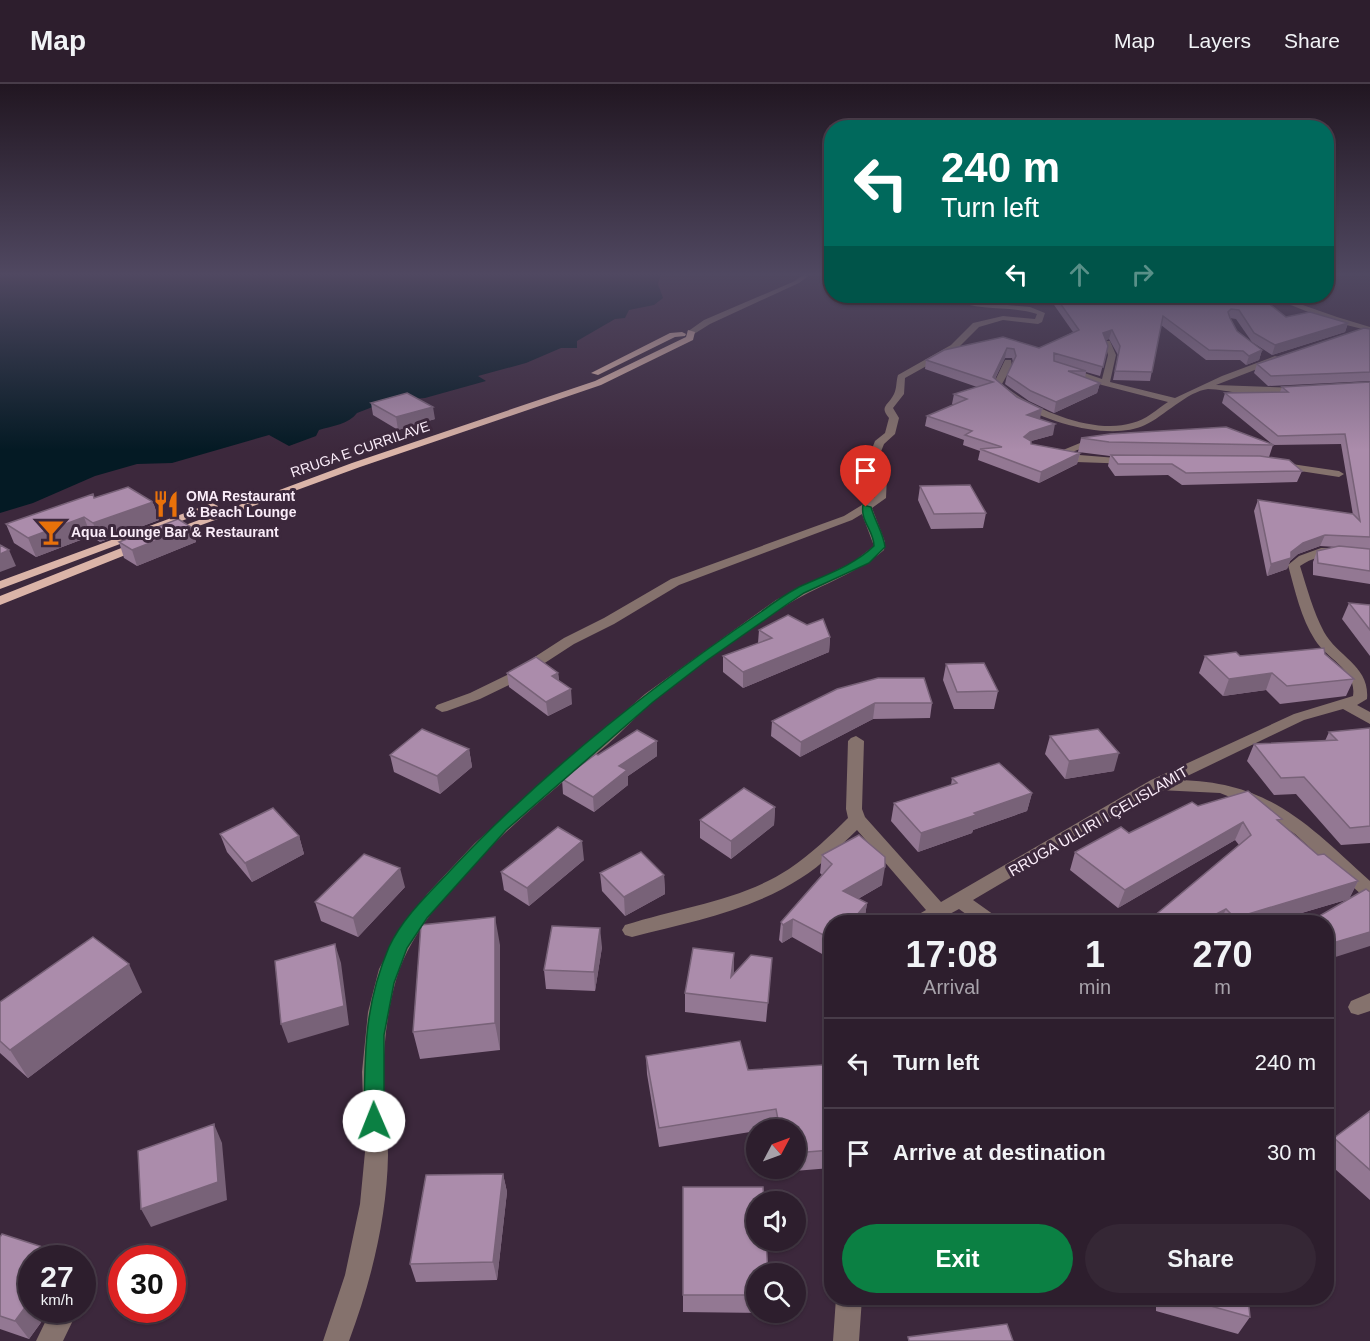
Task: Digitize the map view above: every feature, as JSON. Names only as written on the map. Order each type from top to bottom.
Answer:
[{"type":"main road","name":"RRUGA E CURRILAVE","points":[[0,585],[249,493],[538,396],[612,366],[673,335],[687,333]]},
{"type":"main road","name":"RRUGA E CURRILAVE","points":[[0,601],[218,514],[598,383],[690,338],[691,333]]},
{"type":"street","points":[[442,708],[475,696],[512,678],[569,641],[675,582],[848,518],[880,498],[882,476],[875,454],[879,443],[890,434],[894,418],[888,411],[888,406],[898,399],[901,392],[901,377],[954,347],[968,333]]},
{"type":"street","points":[[1350,335],[1358,333]]},
{"type":"street","points":[[1105,383],[1112,355],[1107,343]]},
{"type":"street","points":[[1257,354],[1272,360]]},
{"type":"street","points":[[1136,462],[1076,459],[1051,454],[1138,425],[1176,401],[1206,386],[1282,357]]},
{"type":"street","points":[[1008,362],[997,386],[1019,403],[1063,420],[1122,429]]},
{"type":"street","points":[[1056,366],[1105,383],[1176,401]]},
{"type":"street","points":[[1206,386],[1240,390],[1310,390]]},
{"type":"street","points":[[1268,463],[1339,474]]},
{"type":"street","points":[[336,1341],[344,1321],[369,1225],[376,1158],[373,1102],[375,1035],[385,983],[399,946],[421,913],[501,826],[648,699],[702,658],[791,597],[865,561],[879,547],[879,538],[870,525],[866,507]]},
{"type":"street","points":[[1346,704],[1360,699],[1363,691],[1359,677],[1322,642],[1308,614],[1294,565],[1305,555],[1319,551],[1370,555]]},
{"type":"street","points":[[1346,704],[1370,719]]},
{"type":"street","name":"RRUGA ULLIRI I ÇELISLAMIT","points":[[932,915],[1157,784],[1299,717],[1346,704]]},
{"type":"street","points":[[856,741],[854,809],[857,819],[938,911]]},
{"type":"street","points":[[1157,784],[1222,788],[1252,799],[1287,817],[1370,892]]},
{"type":"street","points":[[632,930],[741,900],[787,879],[837,839],[857,819]]},
{"type":"street","points":[[960,900],[980,915]]},
{"type":"street","points":[[846,1341],[849,1305]]},
{"type":"street","points":[[49,1341],[58,1323]]},
{"type":"water","points":[[0,333],[591,333],[577,341],[577,348],[561,348],[526,363],[478,376],[486,381],[425,398],[414,399],[401,396],[357,413],[345,422],[319,430],[316,436],[289,446],[269,435],[172,463],[137,464],[95,476],[33,503],[0,513]]},
{"type":"building","points":[[1073,333],[1104,333],[1108,346],[1103,367],[1054,353],[1054,361],[1086,371],[1068,371],[1100,383],[1056,402],[1031,391],[1007,375],[1016,356],[1014,349],[1007,348],[993,377],[1017,397],[1042,409],[1027,415],[1055,424],[1030,432],[1024,437],[1031,441],[1031,444],[1080,453],[1041,472],[980,449],[1002,447],[965,435],[972,431],[927,416],[967,399],[954,394],[993,382],[926,360],[944,350],[1003,337],[1039,348]]},
{"type":"building","points":[[1113,333],[1160,333],[1152,372],[1115,371],[1120,346]]},
{"type":"building","points":[[1186,333],[1239,333],[1262,350],[1249,356],[1243,351],[1209,350]]},
{"type":"building","points":[[1254,333],[1316,333],[1275,345]]},
{"type":"building","points":[[1350,333],[1370,333],[1370,372],[1271,376],[1257,364]]},
{"type":"building","points":[[1370,382],[1370,537],[1325,535],[1303,543],[1291,552],[1291,558],[1271,564],[1258,500],[1353,514],[1360,521],[1345,434],[1278,436],[1225,393],[1288,392],[1282,387]]},
{"type":"building","points":[[407,393],[433,407],[396,417],[371,403]]},
{"type":"building","points":[[1226,427],[1274,445],[1109,442],[1081,438],[1110,434]]},
{"type":"building","points":[[1111,455],[1260,456],[1289,460],[1302,471],[1186,473],[1172,464],[1118,464]]},
{"type":"building","points":[[970,485],[986,513],[934,514],[920,486]]},
{"type":"building","points":[[128,487],[153,502],[93,523],[84,517],[28,538],[6,524],[93,494],[94,498]]},
{"type":"building","points":[[178,519],[191,527],[132,550],[119,542]]},
{"type":"building","points":[[0,545],[9,550],[0,554]]},
{"type":"building","points":[[1339,546],[1370,549],[1370,571],[1318,563],[1317,551]]},
{"type":"building","points":[[1349,603],[1370,605],[1370,630]]},
{"type":"building","points":[[788,615],[807,625],[823,619],[830,637],[743,672],[723,656],[772,638],[759,630]]},
{"type":"building","points":[[1324,648],[1325,654],[1354,679],[1287,686],[1272,673],[1229,679],[1205,656],[1236,652],[1240,656]]},
{"type":"building","points":[[536,657],[558,673],[552,676],[571,689],[546,702],[507,673]]},
{"type":"building","points":[[984,663],[998,691],[957,692],[946,664]]},
{"type":"building","points":[[878,678],[924,678],[932,703],[875,703],[801,742],[772,721],[837,689]]},
{"type":"building","points":[[1370,728],[1370,826],[1350,828],[1304,777],[1281,778],[1254,744],[1337,740],[1329,732]]},
{"type":"building","points":[[422,729],[469,749],[437,776],[390,755]]},
{"type":"building","points":[[1098,729],[1119,753],[1069,761],[1050,736]]},
{"type":"building","points":[[637,730],[657,741],[619,766],[627,770],[593,797],[562,779],[596,754],[598,755]]},
{"type":"building","points":[[999,763],[1032,793],[921,833],[894,803],[957,783],[952,778]]},
{"type":"building","points":[[744,788],[775,807],[731,841],[700,820]]},
{"type":"building","points":[[1248,791],[1282,819],[1277,820],[1318,855],[1324,854],[1358,881],[1245,915],[1232,915],[1226,909],[1214,915],[1155,915],[1251,835],[1243,822],[1125,890],[1075,852],[1121,827],[1129,833],[1192,802],[1198,806]]},
{"type":"building","points":[[273,808],[299,836],[245,863],[220,834]]},
{"type":"building","points":[[558,827],[582,841],[527,888],[501,872]]},
{"type":"building","points":[[859,835],[885,857],[885,867],[843,891],[867,903],[857,915],[824,915],[824,935],[793,919],[783,925],[781,922],[832,864],[822,855]]},
{"type":"building","points":[[641,852],[664,875],[624,897],[600,873]]},
{"type":"building","points":[[364,854],[400,868],[353,918],[315,902]]},
{"type":"building","points":[[1366,889],[1370,892],[1370,932],[1334,943],[1334,915],[1321,915]]},
{"type":"building","points":[[495,917],[495,1023],[413,1032],[421,925]]},
{"type":"building","points":[[552,926],[600,928],[594,972],[544,970]]},
{"type":"building","points":[[93,937],[129,964],[10,1050],[0,1041],[0,1002]]},
{"type":"building","points":[[335,944],[344,1006],[281,1024],[275,961]]},
{"type":"building","points":[[693,948],[734,953],[731,977],[751,955],[772,958],[768,1003],[685,993]]},
{"type":"building","points":[[740,1041],[748,1070],[823,1065],[824,1151],[806,1152],[806,1119],[778,1119],[776,1109],[659,1128],[646,1056]]},
{"type":"building","points":[[1370,1111],[1370,1170],[1334,1138]]},
{"type":"building","points":[[214,1124],[218,1182],[141,1209],[138,1151]]},
{"type":"building","points":[[503,1174],[493,1262],[410,1264],[426,1175]]},
{"type":"building","points":[[683,1187],[763,1187],[763,1191],[746,1191],[746,1251],[767,1251],[767,1263],[746,1263],[746,1295],[683,1295]]},
{"type":"building","points":[[2,1234],[36,1245],[18,1245],[18,1317],[15,1321],[0,1316],[0,1237]]},
{"type":"building","points":[[1207,1305],[1249,1305],[1250,1317]]},
{"type":"building","points":[[1007,1324],[1013,1341],[909,1341],[908,1337]]},
{"type":"place","name":"OMA Restaurant & Beach Lounge","points":[[166,504]]},
{"type":"place","name":"Aqua Lounge Bar & Restaurant","points":[[51,532]]},
{"type":"route","points":[[374,1121],[375,1035],[385,983],[399,946],[421,913],[501,826],[648,699],[702,658],[800,591],[865,561],[879,547],[879,538],[870,525],[866,507]]}]
